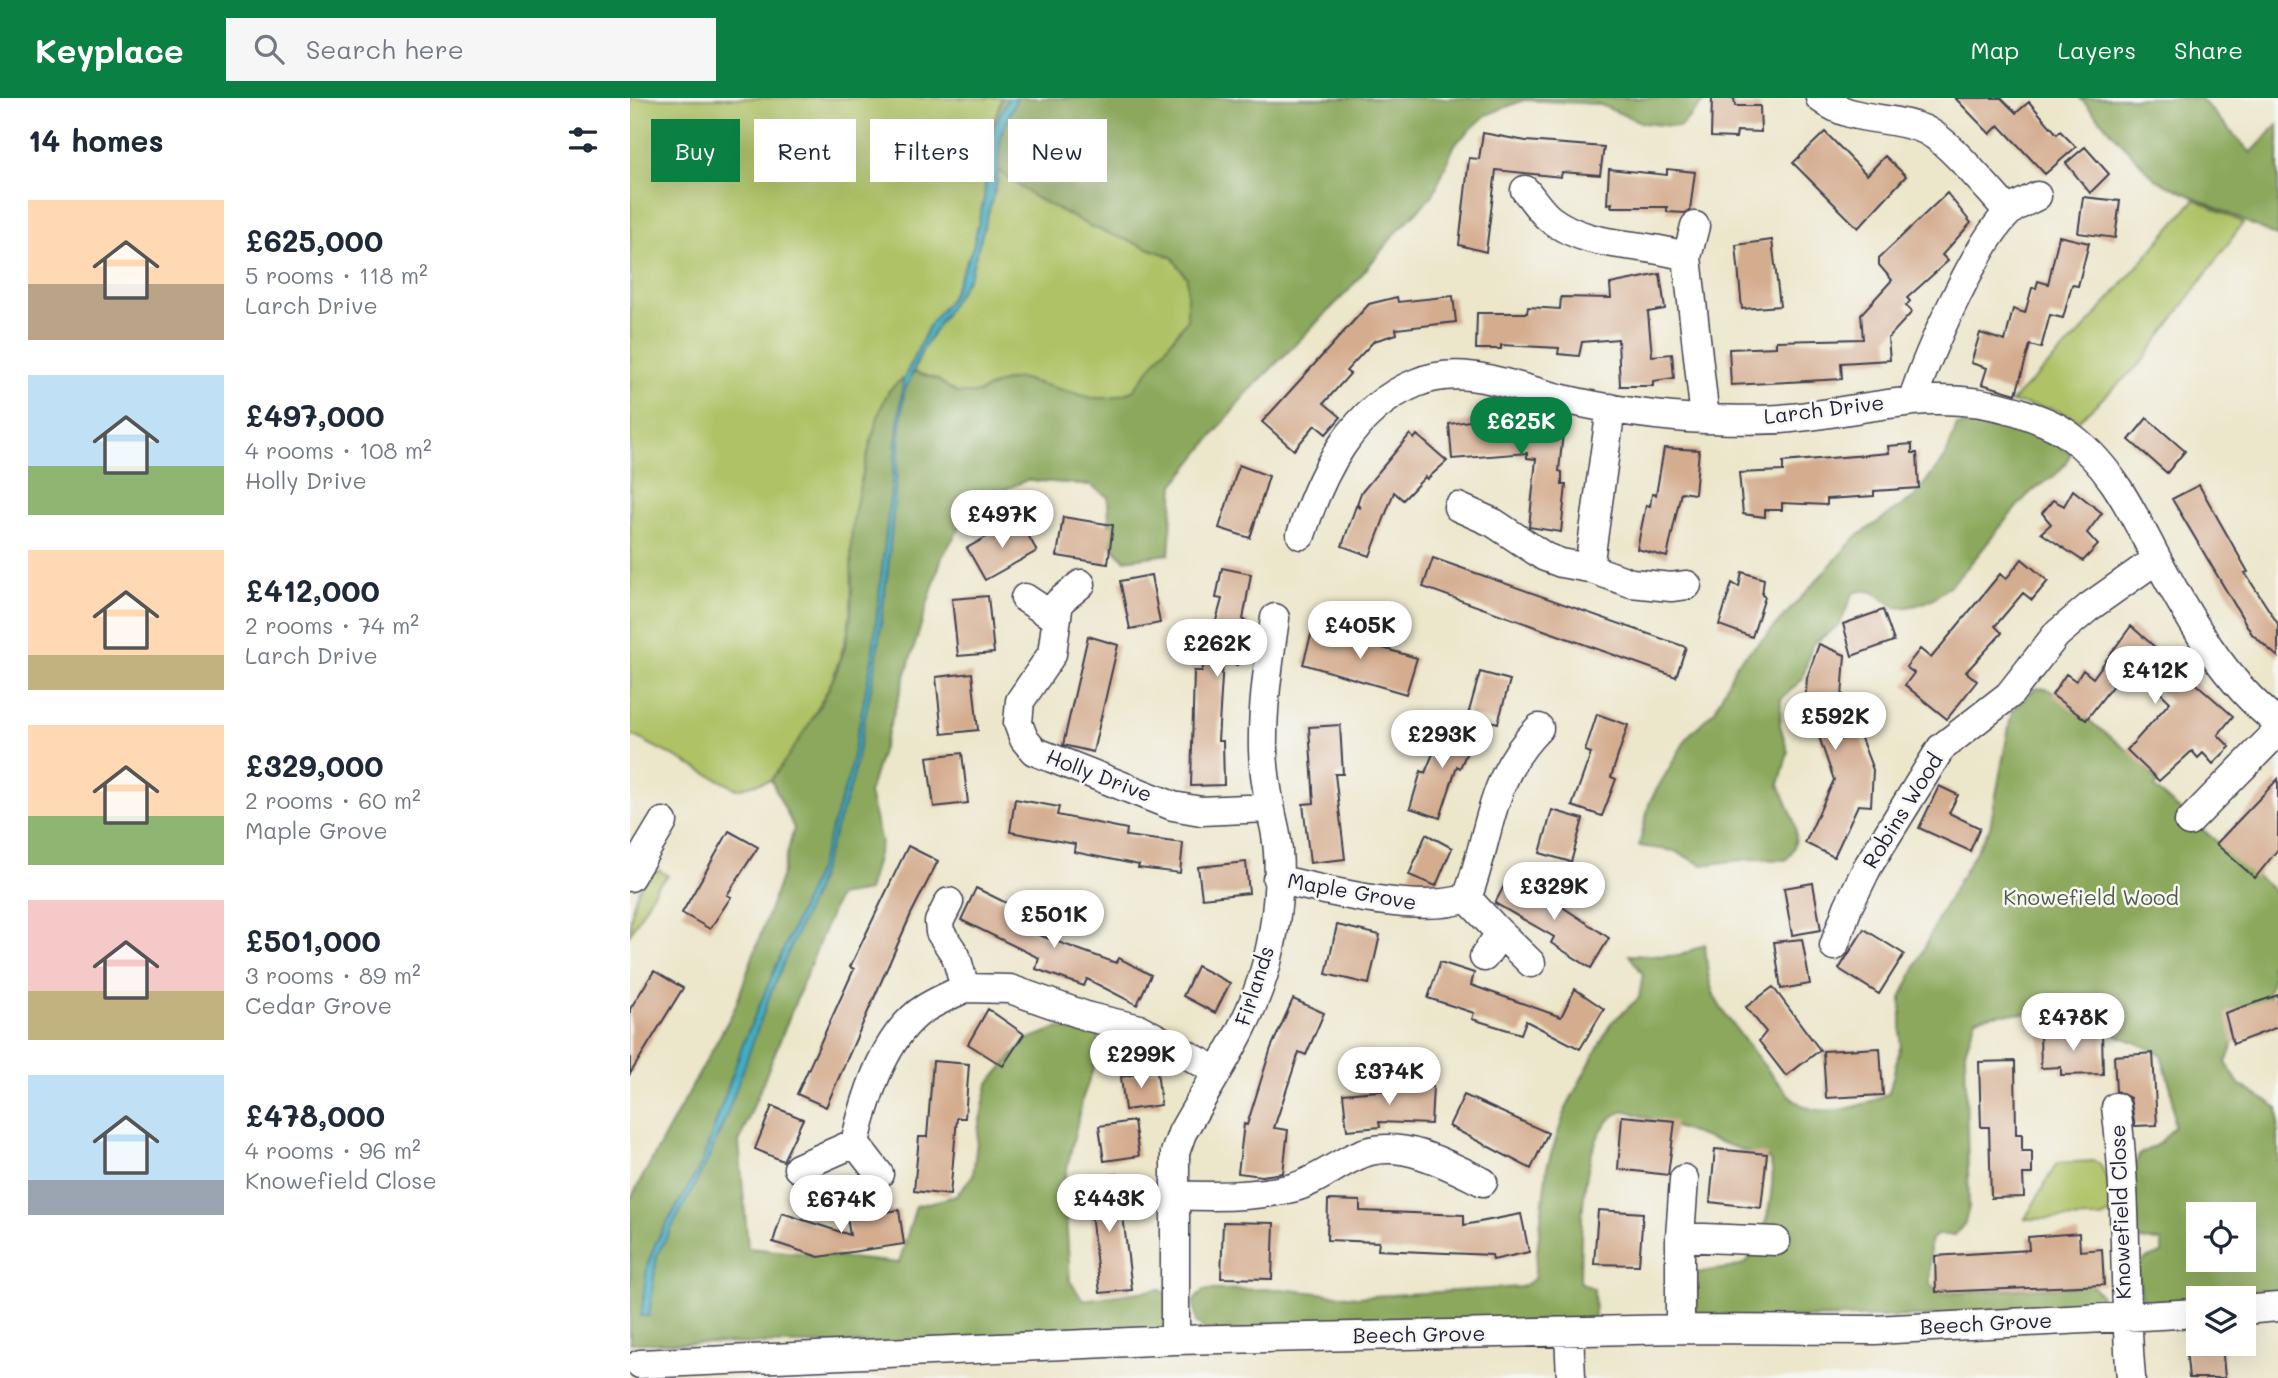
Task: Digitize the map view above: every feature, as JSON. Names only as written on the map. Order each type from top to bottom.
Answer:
[{"type":"street","points":[[1809,99],[1844,113],[1924,130],[1939,139],[2009,212]]},
{"type":"street","points":[[1525,190],[1548,217],[1573,234],[1607,243],[1670,251],[1687,257]]},
{"type":"street","points":[[1913,399],[1935,341],[1978,258],[2009,212],[2037,196]]},
{"type":"street","points":[[1695,226],[1687,257],[1705,419]]},
{"type":"street","name":"Larch Drive","points":[[1301,535],[1312,502],[1338,449],[1372,410],[1416,382],[1441,376],[1468,375],[1611,408],[1705,419],[1790,418],[1913,399],[1968,400],[2004,408],[2064,431],[2094,456],[2123,494],[2190,619],[2230,677],[2278,723]]},
{"type":"street","points":[[1589,568],[1611,408]]},
{"type":"street","points":[[1458,507],[1494,523],[1545,556],[1631,583],[1671,587],[1687,585]]},
{"type":"street","name":"Robins Wood","points":[[1834,946],[1848,907],[1868,866],[1941,748],[2009,695],[2056,635],[2089,607],[2157,559]]},
{"type":"street","name":"Holly Drive","points":[[1081,584],[1059,602],[1052,654],[1020,701],[1018,723],[1024,739],[1034,751],[1173,806],[1201,811],[1268,808]]},
{"type":"street","points":[[1025,598],[1055,618]]},
{"type":"street","name":"Firlands","points":[[1175,1340],[1175,1153],[1182,1133],[1217,1070],[1234,1047],[1259,990],[1267,960],[1277,879],[1275,828],[1268,808],[1263,751],[1265,685],[1275,618]]},
{"type":"street","points":[[1531,963],[1467,898],[1499,784],[1520,747],[1539,728]]},
{"type":"street","points":[[2189,822],[2278,731]]},
{"type":"street","points":[[630,877],[663,822]]},
{"type":"street","name":"Maple Grove","points":[[1277,879],[1406,903],[1432,905],[1467,898]]},
{"type":"street","points":[[949,902],[939,922],[940,932],[956,957],[965,988]]},
{"type":"street","points":[[1484,957],[1495,941],[1497,930]]},
{"type":"street","points":[[855,1143],[861,1118],[888,1052],[904,1026],[920,1011],[965,988],[1010,989],[1089,1017],[1140,1029],[1217,1070]]},
{"type":"street","name":"Knowefield Close","points":[[2116,1107],[2122,1151],[2126,1317],[2131,1378]]},
{"type":"street","points":[[798,1168],[855,1143]]},
{"type":"street","points":[[855,1143],[878,1174]]},
{"type":"street","points":[[1174,1195],[1220,1195],[1295,1187],[1370,1151],[1403,1150],[1446,1163],[1483,1182]]},
{"type":"street","points":[[1680,1329],[1680,1237],[1684,1179]]},
{"type":"street","points":[[1680,1237],[1776,1241]]},
{"type":"street","points":[[2256,1309],[2278,1307]]},
{"type":"street","name":"Beech Grove","points":[[640,1364],[1175,1340],[1680,1329],[1875,1330],[2186,1314]]},
{"type":"street","points":[[1569,1332],[1571,1378]]},
{"type":"green space","points":[[630,98],[1002,98],[994,121],[870,119],[870,182],[994,182],[994,155],[1008,170],[1008,182],[1020,182],[1034,197],[1092,227],[1172,257],[1187,278],[1187,320],[1133,391],[1112,398],[1092,398],[1019,378],[999,383],[978,393],[957,393],[936,379],[914,372],[889,390],[852,531],[854,578],[848,632],[832,681],[802,738],[771,780],[737,789],[630,734]]},
{"type":"green space","points":[[1002,98],[1707,98],[1680,127],[1643,123],[1598,104],[1524,100],[1486,115],[1455,144],[1433,195],[1394,235],[1349,290],[1247,393],[1174,485],[1169,554],[1124,560],[1110,543],[1108,497],[1090,485],[1027,480],[975,502],[942,557],[869,793],[881,843],[868,891],[838,896],[739,1142],[748,1248],[899,1263],[916,1206],[956,1196],[973,1175],[979,1125],[988,1084],[1026,1040],[1057,1028],[1098,1034],[1101,1048],[1083,1097],[1064,1182],[1070,1281],[1083,1300],[1160,1289],[1175,1301],[1173,1325],[1151,1338],[833,1344],[630,1343],[630,1200],[734,1010],[782,874],[794,828],[771,780],[818,709],[844,650],[851,617],[851,542],[854,517],[872,438],[889,391],[914,372],[936,379],[957,393],[978,393],[999,383],[1019,378],[1092,398],[1112,398],[1133,391],[1187,320],[1187,278],[1172,257],[1092,227],[1034,197],[1014,182],[1107,182],[1107,119],[1008,119],[1008,178],[999,171],[994,162],[994,121]]},
{"type":"green space","points":[[2080,98],[2200,98],[2251,153],[2278,124],[2278,237],[2155,179]]},
{"type":"green space","points":[[2195,199],[2243,223],[2142,362],[2079,420],[2053,409],[2011,402],[2083,330]]},
{"type":"green space","points":[[2023,423],[2071,453],[2062,468],[2018,505],[1962,573],[1932,599],[1898,608],[1873,592],[1853,593],[1840,624],[1812,645],[1802,680],[1781,699],[1780,725],[1788,752],[1779,785],[1792,814],[1796,833],[1792,851],[1786,860],[1750,859],[1702,865],[1675,851],[1639,846],[1650,801],[1688,736],[1715,710],[1737,663],[1767,635],[1856,537],[1914,497],[1946,456],[1957,425]]},
{"type":"green space","name":"Knowefield Wood","points":[[2036,688],[2048,689],[2139,759],[2158,782],[2154,788],[2278,894],[2278,958],[2270,967],[2275,972],[2268,992],[2271,998],[2233,1044],[2226,1063],[2239,1084],[2278,1108],[2278,1299],[2256,1299],[2256,1286],[2186,1286],[2186,1305],[2143,1303],[2137,1269],[2145,1259],[2162,1253],[2162,1241],[2134,1240],[2132,1171],[2140,1154],[2160,1143],[2174,1127],[2172,1092],[2161,1054],[2119,1036],[2070,1021],[2044,1016],[1997,1014],[1976,1019],[1965,1051],[1969,1207],[1965,1223],[1955,1235],[1937,1235],[1930,1241],[1930,1284],[1939,1294],[2092,1285],[2100,1294],[2104,1312],[1697,1319],[1692,1311],[1695,1274],[1743,1264],[1757,1247],[1770,1202],[1771,1164],[1769,1159],[1628,1111],[1611,1118],[1599,1135],[1585,1184],[1580,1282],[1594,1289],[1595,1319],[1208,1332],[1196,1322],[1194,1301],[1203,1290],[1280,1289],[1357,1297],[1521,1287],[1534,1279],[1547,1167],[1567,1106],[1611,1023],[1639,998],[1643,974],[1629,955],[1679,956],[1705,944],[1709,980],[1717,1001],[1755,1054],[1797,1102],[1819,1110],[1844,1109],[1889,1093],[1901,1044],[1901,998],[1940,914],[1990,827],[2012,711]]},
{"type":"green space","points":[[659,870],[668,876],[657,886],[630,934],[633,906],[639,889],[644,881]]},
{"type":"green space","points":[[2094,1161],[2100,1164],[2111,1188],[2110,1214],[2101,1218],[2025,1219],[2057,1163]]},
{"type":"water","points":[[1008,98],[1017,98],[1001,135],[997,183],[970,275],[923,349],[904,393],[888,568],[876,663],[852,782],[814,893],[771,992],[726,1117],[706,1164],[657,1255],[649,1316],[641,1316],[647,1266],[656,1242],[701,1165],[744,1041],[819,867],[849,775],[872,659],[903,380],[930,324],[950,299],[973,247],[985,182],[994,182],[995,124]]},
{"type":"building","points":[[1712,98],[1734,98],[1735,106],[1760,106],[1761,132],[1737,131],[1736,138],[1711,137]]},
{"type":"building","points":[[1955,98],[2001,98],[2016,113],[2029,102],[2057,134],[2060,131],[2076,147],[2045,174],[1999,125],[1990,134]]},
{"type":"building","points":[[1825,132],[1867,175],[1885,156],[1906,176],[1858,228],[1793,163]]},
{"type":"building","points":[[1483,133],[1526,141],[1604,147],[1600,175],[1562,172],[1561,177],[1496,170],[1486,252],[1459,245],[1469,158],[1479,159]]},
{"type":"building","points":[[2085,147],[2109,174],[2090,193],[2066,163]]},
{"type":"building","points":[[1609,169],[1667,175],[1667,169],[1695,172],[1690,210],[1685,213],[1667,212],[1667,207],[1611,207],[1612,203],[1607,204]]},
{"type":"building","points":[[1947,193],[1971,223],[1942,255],[1948,261],[1907,298],[1910,301],[1906,306],[1912,312],[1888,338],[1890,360],[1841,363],[1842,379],[1731,385],[1729,349],[1776,347],[1776,341],[1863,339],[1861,314],[1892,280],[1879,265],[1879,258]]},
{"type":"building","points":[[2083,197],[2120,201],[2115,238],[2078,233]]},
{"type":"building","points":[[2059,236],[2089,243],[2078,286],[2072,285],[2063,318],[2050,315],[2041,348],[2030,345],[2016,394],[1982,384],[1987,368],[1971,363],[1980,333],[2005,341],[2013,309],[2025,313],[2032,288],[2036,288],[2038,281],[2048,284]]},
{"type":"building","points":[[1772,240],[1780,306],[1742,309],[1736,245]]},
{"type":"building","points":[[1660,274],[1665,309],[1648,312],[1652,356],[1672,354],[1674,378],[1653,381],[1653,386],[1620,386],[1618,339],[1582,342],[1579,356],[1558,354],[1559,348],[1501,345],[1501,349],[1476,349],[1477,313],[1527,313],[1528,307],[1560,309],[1561,297],[1611,298],[1610,284]]},
{"type":"building","points":[[1453,296],[1456,322],[1396,329],[1397,334],[1374,341],[1346,371],[1350,374],[1324,403],[1341,417],[1326,434],[1315,425],[1294,450],[1262,422],[1369,304],[1397,297],[1398,302]]},
{"type":"building","points":[[1516,414],[1564,423],[1559,471],[1562,472],[1562,485],[1566,485],[1561,532],[1529,527],[1536,459],[1527,458],[1527,453],[1452,459],[1449,424]]},
{"type":"building","points":[[2147,418],[2185,451],[2167,473],[2129,440]]},
{"type":"building","points":[[1410,434],[1414,439],[1417,435],[1447,461],[1427,479],[1425,477],[1403,500],[1394,492],[1370,556],[1342,546],[1356,506],[1361,508],[1357,504],[1361,493]]},
{"type":"building","points":[[1912,444],[1912,453],[1917,453],[1919,488],[1874,491],[1874,496],[1827,499],[1827,505],[1782,503],[1782,510],[1765,510],[1765,517],[1743,514],[1739,473],[1783,471],[1783,462],[1889,453],[1888,446]]},
{"type":"building","points":[[1664,448],[1699,450],[1695,494],[1681,492],[1667,557],[1637,549],[1646,505],[1650,506],[1652,494],[1656,495]]},
{"type":"building","points":[[1239,465],[1269,476],[1250,538],[1219,528]]},
{"type":"building","points":[[2199,485],[2248,572],[2245,573],[2278,624],[2278,657],[2252,634],[2172,499]]},
{"type":"building","points":[[2073,490],[2102,513],[2087,533],[2098,545],[2083,561],[2041,533],[2051,524],[2042,513],[2053,500],[2064,506]]},
{"type":"building","points":[[1063,517],[1113,525],[1108,564],[1057,556]]},
{"type":"building","points":[[1019,519],[1037,551],[985,580],[967,548]]},
{"type":"building","points":[[1433,558],[1686,647],[1676,677],[1423,587]]},
{"type":"building","points":[[2022,559],[2048,581],[2032,600],[2023,593],[1995,626],[2002,633],[1966,672],[1977,681],[1947,719],[1905,685],[1914,673],[1906,667],[1920,649],[1931,658],[2000,574],[2006,579]]},
{"type":"building","points":[[1222,568],[1251,574],[1243,620],[1249,622],[1237,665],[1223,661],[1218,741],[1223,741],[1224,785],[1191,786],[1194,671],[1202,671],[1222,599],[1216,598]]},
{"type":"building","points":[[1742,572],[1764,579],[1762,595],[1765,597],[1752,637],[1719,625],[1732,583],[1739,587]]},
{"type":"building","points":[[1151,575],[1160,623],[1130,629],[1120,581]]},
{"type":"building","points":[[988,596],[994,653],[958,656],[952,599]]},
{"type":"building","points":[[1883,610],[1894,641],[1852,656],[1843,624]]},
{"type":"building","points":[[2131,626],[2233,716],[2218,735],[2230,747],[2213,764],[2203,753],[2198,758],[2192,751],[2159,781],[2127,750],[2170,702],[2130,663],[2086,720],[2052,695],[2066,674],[2076,681],[2083,670],[2093,678]]},
{"type":"building","points":[[1313,628],[1417,658],[1406,694],[1303,664]]},
{"type":"building","points":[[1088,636],[1118,645],[1093,752],[1063,745]]},
{"type":"building","points":[[1819,644],[1845,655],[1839,740],[1859,733],[1873,770],[1871,806],[1858,805],[1834,857],[1805,843],[1834,780],[1816,728],[1803,727],[1807,678]]},
{"type":"building","points":[[1480,672],[1510,680],[1498,723],[1468,715]]},
{"type":"building","points":[[972,673],[978,730],[942,734],[936,677]]},
{"type":"building","points":[[1597,714],[1628,725],[1611,777],[1616,779],[1602,816],[1572,806],[1591,753],[1585,751]]},
{"type":"building","points":[[1446,722],[1475,734],[1460,768],[1457,766],[1440,818],[1410,808],[1421,771],[1425,773]]},
{"type":"building","points":[[1340,725],[1343,774],[1335,774],[1345,859],[1310,863],[1303,804],[1314,803],[1309,727]]},
{"type":"building","points":[[962,753],[968,803],[934,807],[927,757]]},
{"type":"building","points":[[2278,779],[2278,849],[2255,878],[2216,844]]},
{"type":"building","points":[[1939,786],[1958,795],[1949,813],[1980,828],[1970,851],[1919,828]]},
{"type":"building","points":[[1015,799],[1059,807],[1057,815],[1127,829],[1126,836],[1183,843],[1180,873],[1138,868],[1139,865],[1074,852],[1075,844],[1010,832]]},
{"type":"building","points":[[1552,810],[1583,819],[1571,862],[1540,853]]},
{"type":"building","points":[[729,831],[758,847],[727,895],[731,897],[710,929],[682,913]]},
{"type":"building","points":[[1426,834],[1452,848],[1436,886],[1409,875]]},
{"type":"building","points":[[908,846],[938,861],[911,914],[826,1107],[797,1094],[854,969],[850,967]]},
{"type":"building","points":[[1246,862],[1249,893],[1202,898],[1198,867]]},
{"type":"building","points":[[1508,878],[1555,902],[1609,938],[1591,968],[1551,943],[1554,937],[1495,903]]},
{"type":"building","points":[[1813,883],[1821,930],[1792,935],[1784,888]]},
{"type":"building","points":[[976,888],[1029,914],[1022,929],[1116,963],[1119,958],[1151,975],[1137,1005],[1087,979],[1084,986],[1036,969],[1039,958],[961,920]]},
{"type":"building","points":[[1337,925],[1380,935],[1369,984],[1326,974]]},
{"type":"building","points":[[1864,929],[1904,954],[1879,994],[1839,969]]},
{"type":"building","points":[[1802,939],[1810,984],[1781,989],[1774,942]]},
{"type":"building","points":[[1440,962],[1474,973],[1471,985],[1561,1017],[1575,989],[1604,1009],[1580,1049],[1526,1021],[1521,1034],[1472,1019],[1474,1013],[1428,998]]},
{"type":"building","points":[[1197,966],[1230,983],[1215,1013],[1183,996]]},
{"type":"building","points":[[654,971],[683,988],[630,1074],[630,1009]]},
{"type":"building","points":[[1773,987],[1820,1050],[1786,1076],[1759,1041],[1766,1032],[1746,1007]]},
{"type":"building","points":[[2278,995],[2278,1027],[2233,1044],[2225,1013]]},
{"type":"building","points":[[1293,999],[1324,1013],[1306,1055],[1299,1052],[1274,1128],[1288,1130],[1283,1173],[1262,1176],[1238,1173],[1244,1124],[1247,1125],[1271,1048]]},
{"type":"building","points":[[988,1009],[1024,1034],[1003,1066],[968,1044]]},
{"type":"building","points":[[2102,1032],[2103,1074],[2061,1075],[2061,1067],[2041,1068],[2040,1034]]},
{"type":"building","points":[[1880,1048],[1883,1095],[1826,1098],[1823,1051]]},
{"type":"building","points":[[2153,1053],[2157,1125],[2135,1126],[2130,1098],[2116,1091],[2114,1056]]},
{"type":"building","points":[[933,1061],[969,1064],[965,1118],[957,1118],[950,1195],[914,1191],[919,1137],[927,1137]]},
{"type":"building","points":[[2015,1061],[2016,1134],[2022,1134],[2022,1151],[2032,1151],[2032,1174],[2023,1174],[2024,1197],[1991,1198],[1989,1127],[1981,1127],[1979,1062]]},
{"type":"building","points":[[1157,1070],[1161,1105],[1125,1110],[1121,1077]]},
{"type":"building","points":[[1401,1084],[1433,1086],[1431,1124],[1379,1122],[1380,1127],[1347,1130],[1343,1094],[1401,1089]]},
{"type":"building","points":[[1464,1095],[1548,1133],[1531,1169],[1449,1126]]},
{"type":"building","points":[[772,1106],[803,1119],[783,1161],[755,1149]]},
{"type":"building","points":[[1622,1116],[1675,1121],[1668,1175],[1618,1169]]},
{"type":"building","points":[[1134,1121],[1139,1156],[1104,1161],[1099,1126]]},
{"type":"building","points":[[1715,1149],[1767,1154],[1761,1208],[1710,1202]]},
{"type":"building","points":[[1118,1174],[1132,1290],[1100,1293],[1087,1177]]},
{"type":"building","points":[[1328,1200],[1360,1201],[1360,1211],[1464,1215],[1464,1225],[1521,1214],[1529,1252],[1493,1260],[1492,1255],[1378,1250],[1379,1242],[1327,1240]]},
{"type":"building","points":[[899,1210],[904,1244],[819,1257],[773,1242],[782,1213],[850,1235],[847,1218]]},
{"type":"building","points":[[1598,1210],[1643,1213],[1639,1265],[1594,1264]]},
{"type":"building","points":[[1223,1222],[1274,1223],[1272,1279],[1221,1278]]},
{"type":"building","points":[[2079,1233],[2080,1251],[2102,1249],[2104,1285],[1936,1292],[1935,1256],[2029,1250],[2028,1237]]},
{"type":"building","points":[[2187,1356],[2223,1356],[2225,1378],[2189,1378]]}]
